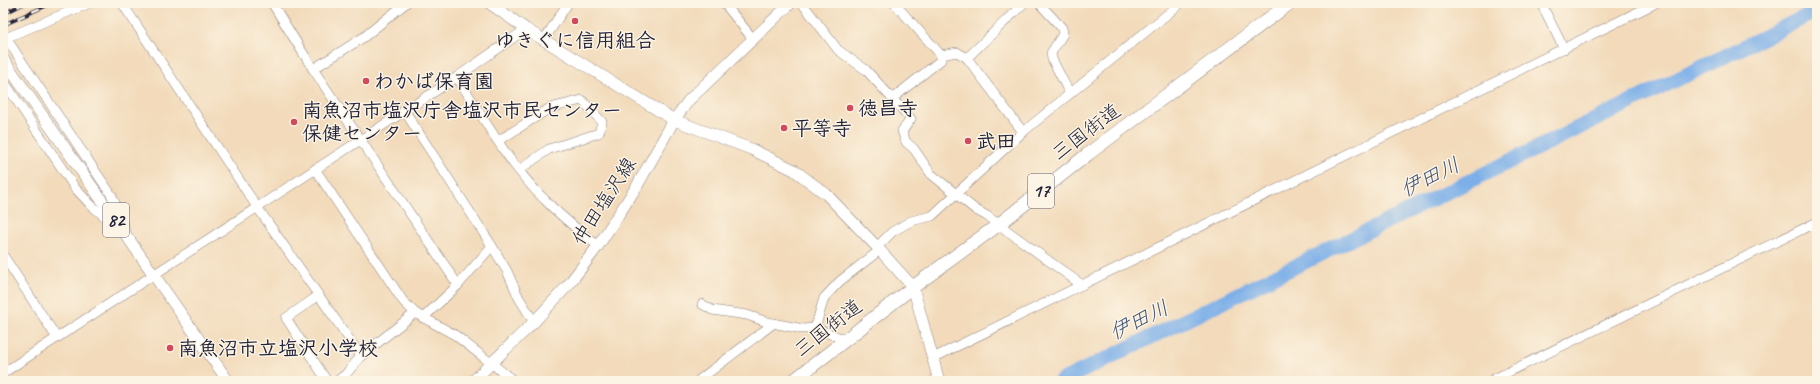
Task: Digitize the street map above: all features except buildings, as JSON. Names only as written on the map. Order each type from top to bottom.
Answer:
[{"type":"highway","name":"三国街道","points":[[793,381],[913,287],[998,225],[1088,154],[1290,3]]},
{"type":"main road","points":[[489,3],[526,29],[674,120],[751,149],[794,170],[826,194],[879,248],[913,287],[934,358],[939,381]]},
{"type":"main road","name":"仲田塩沢線","points":[[474,381],[534,322],[569,284],[598,246],[637,186],[674,120],[689,100],[791,3]]},
{"type":"main road","name":"82","points":[[3,59],[228,381]]},
{"type":"street","points":[[90,3],[4,38],[112,196],[128,237]]},
{"type":"street","points":[[122,3],[257,207],[361,356]]},
{"type":"street","points":[[272,3],[313,69],[458,285]]},
{"type":"street","points":[[313,69],[364,36],[406,3]]},
{"type":"street","points":[[544,40],[568,3]]},
{"type":"street","points":[[724,3],[753,39]]},
{"type":"street","points":[[802,3],[838,50],[866,70],[911,119],[902,131],[906,142],[914,149],[931,174],[954,194],[1082,285]]},
{"type":"street","points":[[894,3],[941,55]]},
{"type":"street","points":[[966,58],[1024,3]]},
{"type":"street","points":[[1039,3],[1062,28],[1063,34],[1051,53],[1052,59],[1070,94]]},
{"type":"street","points":[[815,328],[824,298],[840,281],[879,248],[892,232],[911,220],[932,216],[954,194],[1023,132],[1182,3]]},
{"type":"street","points":[[1541,3],[1564,49]]},
{"type":"street","points":[[934,358],[1352,154],[1656,3]]},
{"type":"street","points":[[5,371],[315,170],[404,110],[457,77],[526,29]]},
{"type":"street","points":[[941,55],[957,52],[966,58],[1023,132]]},
{"type":"street","points":[[893,98],[941,60],[941,55]]},
{"type":"street","points":[[457,77],[498,141],[519,170],[545,200],[598,246]]},
{"type":"street","points":[[3,80],[75,188],[128,237]]},
{"type":"street","points":[[498,141],[550,108],[582,100],[602,122],[599,133],[549,149],[519,170]]},
{"type":"street","points":[[404,110],[492,246],[507,271],[519,298],[534,322]]},
{"type":"street","points":[[315,170],[403,301],[419,316],[455,334],[514,381]]},
{"type":"street","points":[[1490,381],[1817,222]]},
{"type":"street","points":[[337,381],[346,374],[361,356],[419,316],[458,285],[492,246]]},
{"type":"street","points":[[3,255],[57,338]]},
{"type":"street","points":[[318,296],[286,318],[327,381]]},
{"type":"street","points":[[702,304],[712,310],[747,315],[767,322],[803,329],[815,328],[846,340]]},
{"type":"street","points":[[699,380],[774,323]]},
{"type":"waterway","name":"伊田川","points":[[1061,381],[1817,11]]},
{"type":"waterway","points":[[4,375],[9,381]]},
{"type":"railway","points":[[3,14],[25,3]]},
{"type":"railway","points":[[3,25],[52,3]]},
{"type":"place","name":"ゆきぐに信用組合","points":[[575,21]]},
{"type":"place","name":"わかば保育園","points":[[366,81]]},
{"type":"place","name":"徳昌寺","points":[[850,108]]},
{"type":"place","name":"南魚沼市塩沢庁舎塩沢市民センター 保健センター","points":[[294,122]]},
{"type":"place","name":"平等寺","points":[[784,128]]},
{"type":"place","name":"武田","points":[[968,141]]},
{"type":"place","name":"南魚沼市立塩沢小学校","points":[[170,348]]}]
